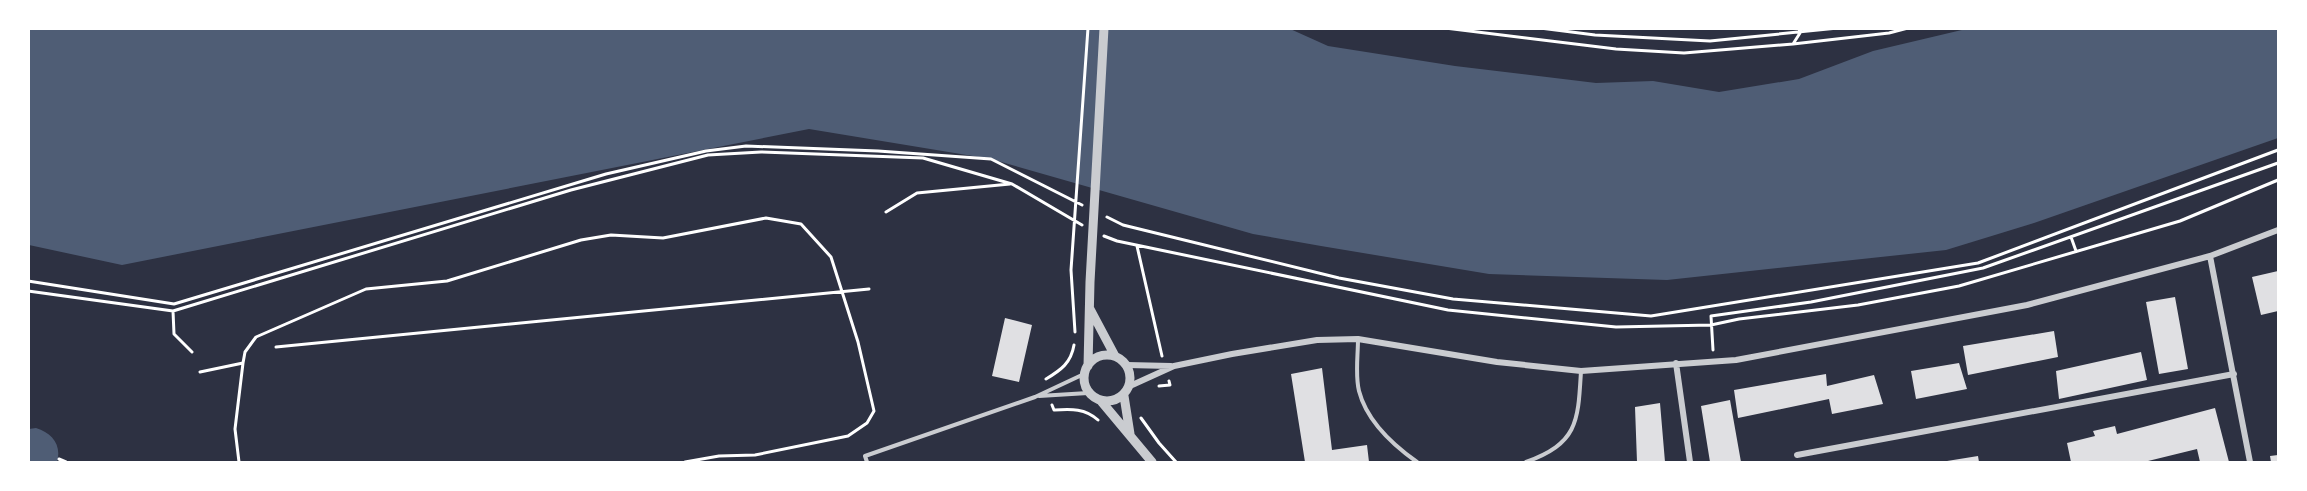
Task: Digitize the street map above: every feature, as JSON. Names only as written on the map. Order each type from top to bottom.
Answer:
[{"type":"street","points":[[1104,28],[1085,386],[1088,393],[1101,401],[1152,462]]},
{"type":"street","points":[[1130,386],[1174,366],[1317,340],[1358,339],[1497,362],[1581,370],[1736,360],[2027,305],[2210,256],[2278,230]]},
{"type":"street","points":[[2210,256],[2250,462]]},
{"type":"street","points":[[1089,307],[1115,356],[1127,365],[1130,373],[1130,386],[1124,396],[1109,402],[1101,401]]},
{"type":"street","points":[[1086,370],[1101,356],[1115,356]]},
{"type":"street","points":[[1676,363],[1689,462]]},
{"type":"street","points":[[1127,365],[1174,366]]},
{"type":"street","points":[[1797,455],[2234,374]]},
{"type":"street","points":[[1124,396],[1130,434]]},
{"type":"lane","points":[[1358,339],[1359,391],[1370,415],[1392,444],[1417,462]]},
{"type":"lane","points":[[867,462],[866,456],[1035,397],[1086,370]]},
{"type":"lane","points":[[1526,462],[1548,454],[1571,433],[1579,409],[1581,370]]},
{"type":"lane","points":[[1035,397],[1088,393]]},
{"type":"path","points":[[1074,330],[1071,270],[1088,28]]},
{"type":"path","points":[[1445,28],[1616,49],[1684,53],[1793,44],[1908,28]]},
{"type":"path","points":[[1540,28],[1595,35],[1710,41],[1838,28]]},
{"type":"path","points":[[1793,44],[1800,31]]},
{"type":"path","points":[[28,282],[174,303],[606,174],[706,151],[746,146],[890,151],[991,159],[1083,205]]},
{"type":"path","points":[[1103,215],[1123,225],[1317,272],[1453,299],[1651,316],[1978,263],[2278,150]]},
{"type":"path","points":[[28,291],[173,311],[561,194],[708,155],[761,152],[923,158],[1012,184],[1070,220],[1088,228]]},
{"type":"path","points":[[1713,361],[1711,316],[1811,302],[1983,268],[2278,163]]},
{"type":"path","points":[[1098,233],[1137,246],[1448,310],[1616,327],[1711,325],[1858,305],[1959,286],[2180,220],[2278,180]]},
{"type":"path","points":[[886,212],[917,193],[1012,184]]},
{"type":"path","points":[[239,462],[236,429],[243,363],[245,352],[256,337],[366,290],[447,281],[580,240],[611,235],[663,238],[766,218],[801,224],[831,257],[858,342],[874,411],[867,423],[848,436],[755,454],[718,456],[685,462]]},
{"type":"path","points":[[2071,237],[2076,251]]},
{"type":"path","points":[[1137,246],[1162,358]]},
{"type":"path","points":[[276,347],[869,289]]},
{"type":"path","points":[[173,311],[174,334],[192,352]]},
{"type":"path","points":[[200,372],[243,363]]},
{"type":"path","points":[[59,459],[66,462]]},
{"type":"water","points":[[1288,28],[1328,46],[1455,66],[1596,83],[1653,81],[1719,92],[1799,79],[1873,51],[1966,29],[2278,29],[2278,138],[2034,223],[1946,250],[1667,280],[1489,274],[1321,246],[1253,234],[991,159],[809,129],[122,265],[29,245],[29,29]]},
{"type":"water","points":[[36,428],[47,433],[54,440],[58,450],[57,462],[29,462],[29,429]]},
{"type":"building","points":[[2278,271],[2278,311],[2261,315],[2252,277]]},
{"type":"building","points":[[2175,297],[2188,369],[2159,374],[2146,302]]},
{"type":"building","points":[[1005,318],[1032,325],[1019,382],[992,376]]},
{"type":"building","points":[[2054,331],[2058,357],[1968,375],[1963,346]]},
{"type":"building","points":[[2141,352],[2147,380],[2059,399],[2056,371]]},
{"type":"building","points":[[1959,363],[1967,389],[1916,399],[1911,371]]},
{"type":"building","points":[[1322,368],[1332,450],[1367,445],[1369,462],[1305,462],[1291,374]]},
{"type":"building","points":[[1826,374],[1827,386],[1874,375],[1883,404],[1832,414],[1829,399],[1738,418],[1734,390]]},
{"type":"building","points":[[1730,400],[1741,462],[1710,462],[1701,406]]},
{"type":"building","points":[[1660,403],[1665,462],[1637,462],[1635,407]]},
{"type":"building","points":[[2215,408],[2229,462],[2200,462],[2197,449],[2144,462],[2071,462],[2067,443],[2095,436],[2093,431],[2115,426],[2117,434]]},
{"type":"building","points":[[2278,455],[2278,462],[2271,462],[2270,456]]},
{"type":"building","points":[[1978,456],[1979,462],[1947,462],[1947,461]]}]
